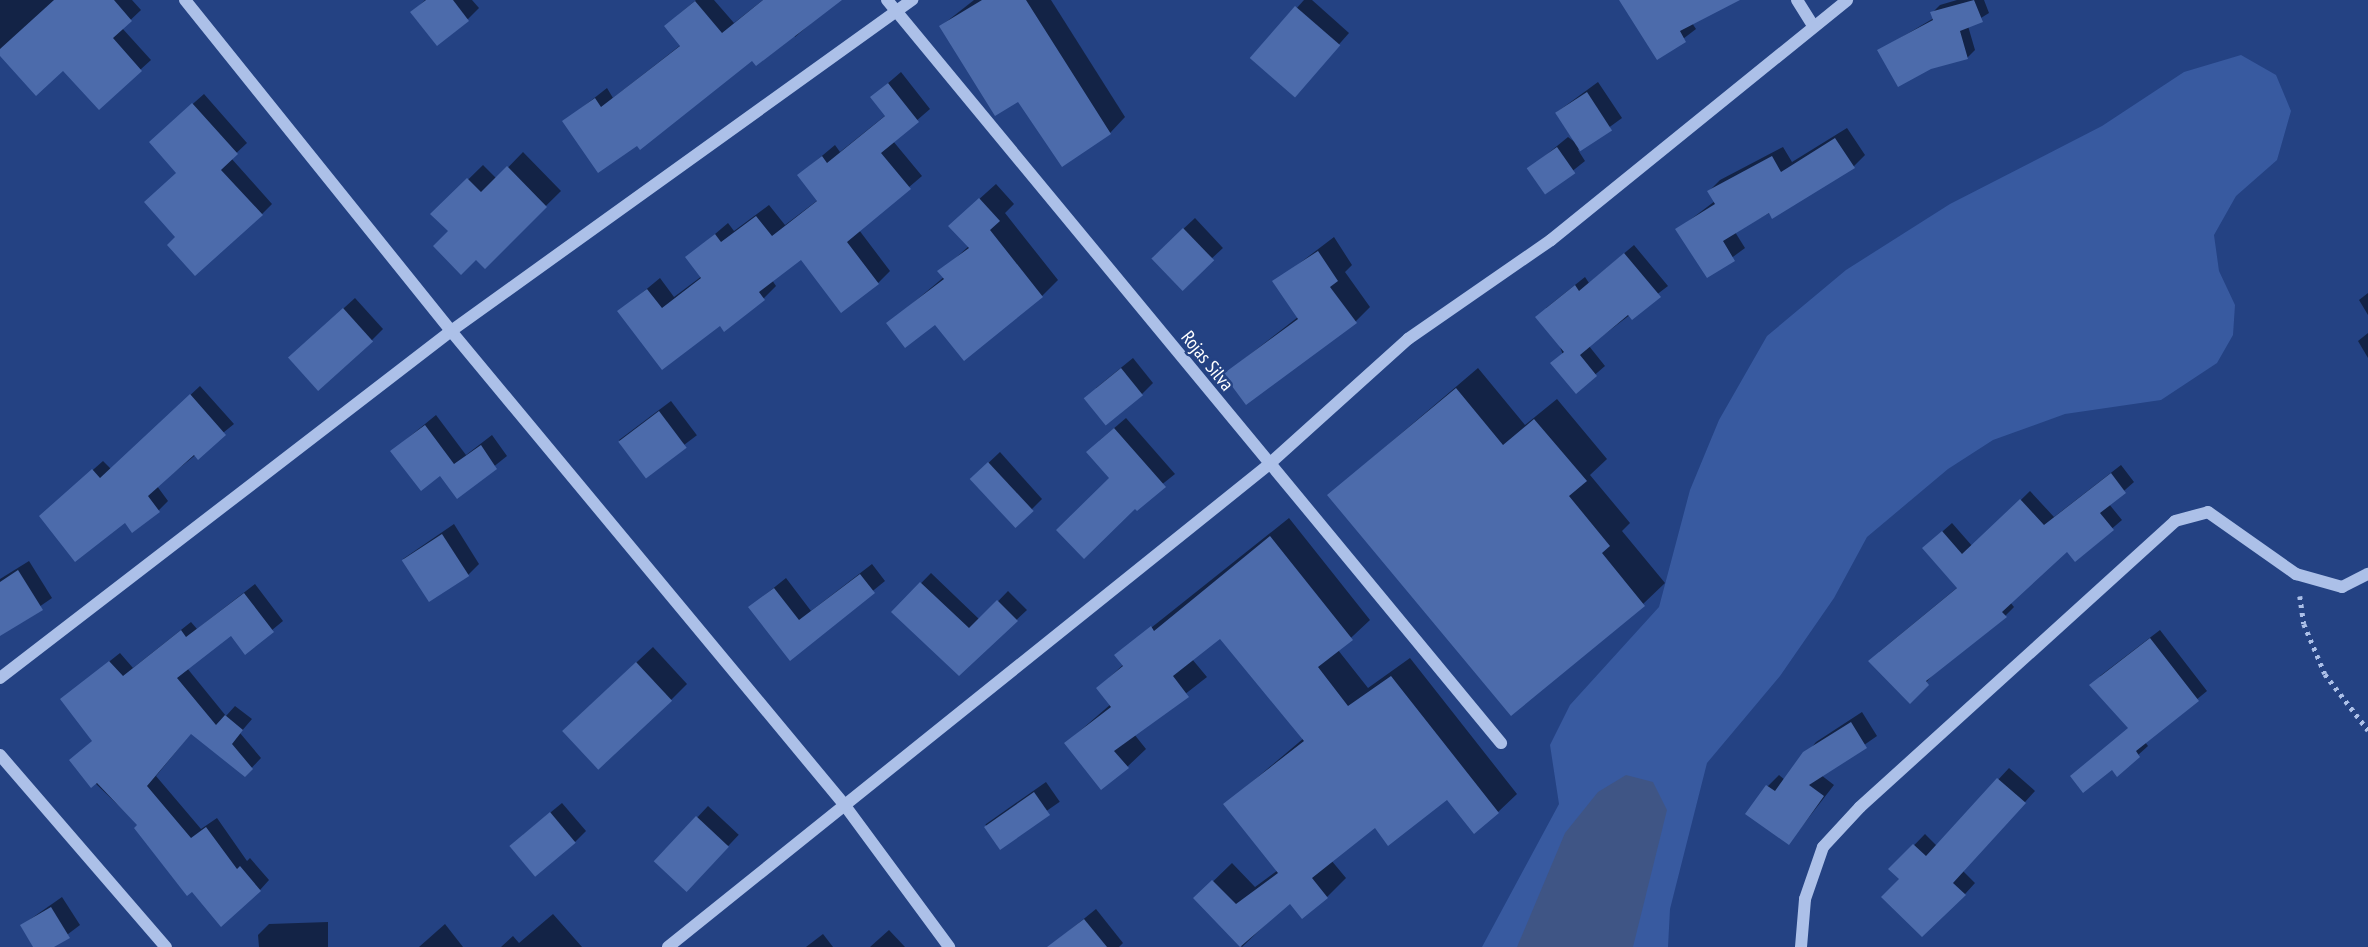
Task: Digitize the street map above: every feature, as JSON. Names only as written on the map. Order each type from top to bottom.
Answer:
[{"type":"street","points":[[185,0],[451,331],[843,803],[949,947]]},
{"type":"street","name":"Rojas Silva","points":[[887,0],[1267,466],[1501,743]]},
{"type":"street","points":[[0,678],[451,331],[912,0]]},
{"type":"street","points":[[1797,0],[1813,26]]},
{"type":"street","points":[[668,947],[843,803],[1267,466],[1408,339],[1551,240],[1847,0]]},
{"type":"street","points":[[1801,947],[1805,899],[1823,847],[1860,807],[2175,521],[2208,512],[2296,574],[2342,587],[2368,574]]},
{"type":"street","points":[[0,755],[166,947]]},
{"type":"path","points":[[2296,574],[2304,624],[2325,674],[2368,730]]},
{"type":"shaded area","points":[[2241,55],[2276,75],[2291,111],[2277,160],[2236,196],[2214,235],[2219,271],[2235,305],[2233,335],[2217,363],[2161,400],[2065,414],[1993,440],[1948,469],[1867,537],[1834,598],[1780,676],[1707,763],[1670,909],[1668,947],[1482,947],[1559,804],[1550,745],[1570,705],[1659,607],[1690,490],[1719,420],[1767,336],[1846,270],[1950,204],[2102,126],[2184,72]]},
{"type":"shaded area","points":[[1626,775],[1653,782],[1667,810],[1633,947],[1517,947],[1565,833],[1598,792]]},
{"type":"building","points":[[54,0],[114,0],[132,21],[113,38],[142,71],[99,110],[63,71],[36,96],[0,56],[0,49]]},
{"type":"building","points":[[426,0],[453,0],[469,21],[437,46],[410,12]]},
{"type":"building","points":[[763,0],[842,0],[756,66],[752,61],[640,150],[637,146],[598,173],[562,121],[595,98],[601,107],[680,46],[664,26],[695,1],[722,33]]},
{"type":"building","points":[[982,0],[1026,0],[1111,134],[1062,167],[1018,102],[995,116],[939,26]]},
{"type":"building","points":[[1619,0],[1740,0],[1680,31],[1686,42],[1657,60]]},
{"type":"building","points":[[1974,0],[1983,22],[1960,31],[1968,59],[1931,69],[1898,87],[1877,50],[1933,20],[1930,12]]},
{"type":"building","points":[[1295,6],[1340,45],[1295,97],[1250,58]]},
{"type":"building","points":[[888,83],[919,122],[881,153],[911,189],[847,242],[879,284],[841,313],[801,260],[759,292],[765,300],[724,332],[720,326],[662,370],[617,311],[647,289],[662,308],[701,278],[685,257],[715,234],[721,242],[756,216],[772,236],[817,201],[797,175],[822,156],[827,163],[885,116],[870,97]]},
{"type":"building","points":[[1587,92],[1612,131],[1580,151],[1555,113]]},
{"type":"building","points":[[192,103],[238,154],[221,170],[263,215],[195,276],[167,245],[175,237],[144,202],[176,173],[149,142]]},
{"type":"building","points":[[1835,138],[1855,168],[1772,219],[1769,213],[1723,241],[1735,261],[1707,278],[1675,229],[1715,204],[1707,191],[1772,156],[1781,172]]},
{"type":"building","points":[[1557,147],[1575,173],[1545,194],[1527,168]]},
{"type":"building","points":[[507,166],[547,207],[485,269],[476,260],[461,275],[433,246],[448,231],[430,214],[467,178],[481,192]]},
{"type":"building","points":[[979,198],[1000,221],[990,230],[1043,297],[964,361],[935,325],[905,348],[886,323],[944,279],[937,271],[969,248],[948,226]]},
{"type":"building","points":[[1183,228],[1214,260],[1183,291],[1151,259]]},
{"type":"building","points":[[1318,251],[1338,281],[1330,287],[1357,323],[1246,405],[1223,374],[1298,319],[1272,281]]},
{"type":"building","points":[[1624,253],[1661,297],[1632,320],[1628,315],[1580,355],[1597,376],[1576,394],[1550,363],[1564,352],[1535,317],[1575,285],[1579,291]]},
{"type":"building","points":[[343,308],[373,341],[318,391],[288,358]]},
{"type":"building","points":[[1121,368],[1143,395],[1106,425],[1084,398]]},
{"type":"building","points":[[1456,388],[1503,445],[1534,419],[1587,481],[1569,496],[1610,546],[1602,553],[1645,606],[1511,716],[1327,495]]},
{"type":"building","points":[[190,394],[226,435],[198,460],[194,455],[148,496],[160,512],[132,533],[125,523],[75,562],[39,516],[92,469],[100,478]]},
{"type":"building","points":[[659,411],[687,448],[646,478],[618,442]]},
{"type":"building","points":[[425,425],[454,464],[481,445],[497,469],[457,499],[440,476],[421,491],[390,451]]},
{"type":"building","points":[[1114,428],[1166,487],[1137,511],[1135,509],[1084,559],[1056,530],[1109,478],[1086,452]]},
{"type":"building","points":[[988,462],[1034,511],[1015,528],[970,479]]},
{"type":"building","points":[[2111,473],[2126,493],[2100,513],[2114,530],[2075,562],[2067,552],[2002,612],[2007,617],[1926,681],[1929,685],[1910,704],[1868,661],[1957,588],[1922,548],[1942,531],[1962,554],[2020,499],[2044,525]]},
{"type":"building","points":[[442,534],[469,576],[429,602],[402,560]]},
{"type":"building","points":[[1270,536],[1353,640],[1318,667],[1348,706],[1391,676],[1499,813],[1474,834],[1447,800],[1388,846],[1375,828],[1312,878],[1328,898],[1302,919],[1290,904],[1240,947],[1193,898],[1212,880],[1236,904],[1278,873],[1223,804],[1304,741],[1220,639],[1173,676],[1189,697],[1114,751],[1129,768],[1101,790],[1064,743],[1111,707],[1096,688],[1123,666],[1114,655],[1151,626],[1154,631]]},
{"type":"building","points":[[18,570],[43,610],[0,636],[0,582]]},
{"type":"building","points":[[860,574],[875,593],[790,661],[748,607],[774,588],[799,620]]},
{"type":"building","points":[[920,582],[969,628],[997,600],[1018,621],[959,676],[891,612]]},
{"type":"building","points":[[244,593],[274,632],[245,655],[231,636],[177,678],[216,725],[225,715],[243,730],[232,744],[253,769],[245,777],[191,734],[147,786],[191,838],[206,827],[237,869],[240,866],[261,891],[221,927],[192,892],[187,896],[134,828],[137,825],[97,783],[91,788],[69,760],[92,741],[60,699],[109,661],[123,676],[181,630],[186,637]]},
{"type":"building","points":[[2150,638],[2199,701],[2136,751],[2140,757],[2117,777],[2112,770],[2083,793],[2070,776],[2128,728],[2089,685]]},
{"type":"building","points":[[636,662],[672,701],[598,770],[562,731]]},
{"type":"building","points":[[1851,722],[1867,748],[1809,785],[1824,796],[1789,845],[1745,814],[1766,785],[1775,791],[1803,752]]},
{"type":"building","points":[[1997,778],[2026,803],[1953,883],[1966,895],[1922,937],[1881,897],[1899,879],[1888,869],[1913,844],[1926,856]]},
{"type":"building","points":[[1034,792],[1050,815],[1000,850],[984,827]]},
{"type":"building","points":[[550,812],[576,843],[535,877],[509,846]]},
{"type":"building","points":[[696,816],[729,847],[687,892],[654,861]]},
{"type":"building","points":[[51,907],[70,938],[54,947],[33,947],[20,925]]},
{"type":"building","points":[[1084,919],[1107,947],[1047,947]]}]
